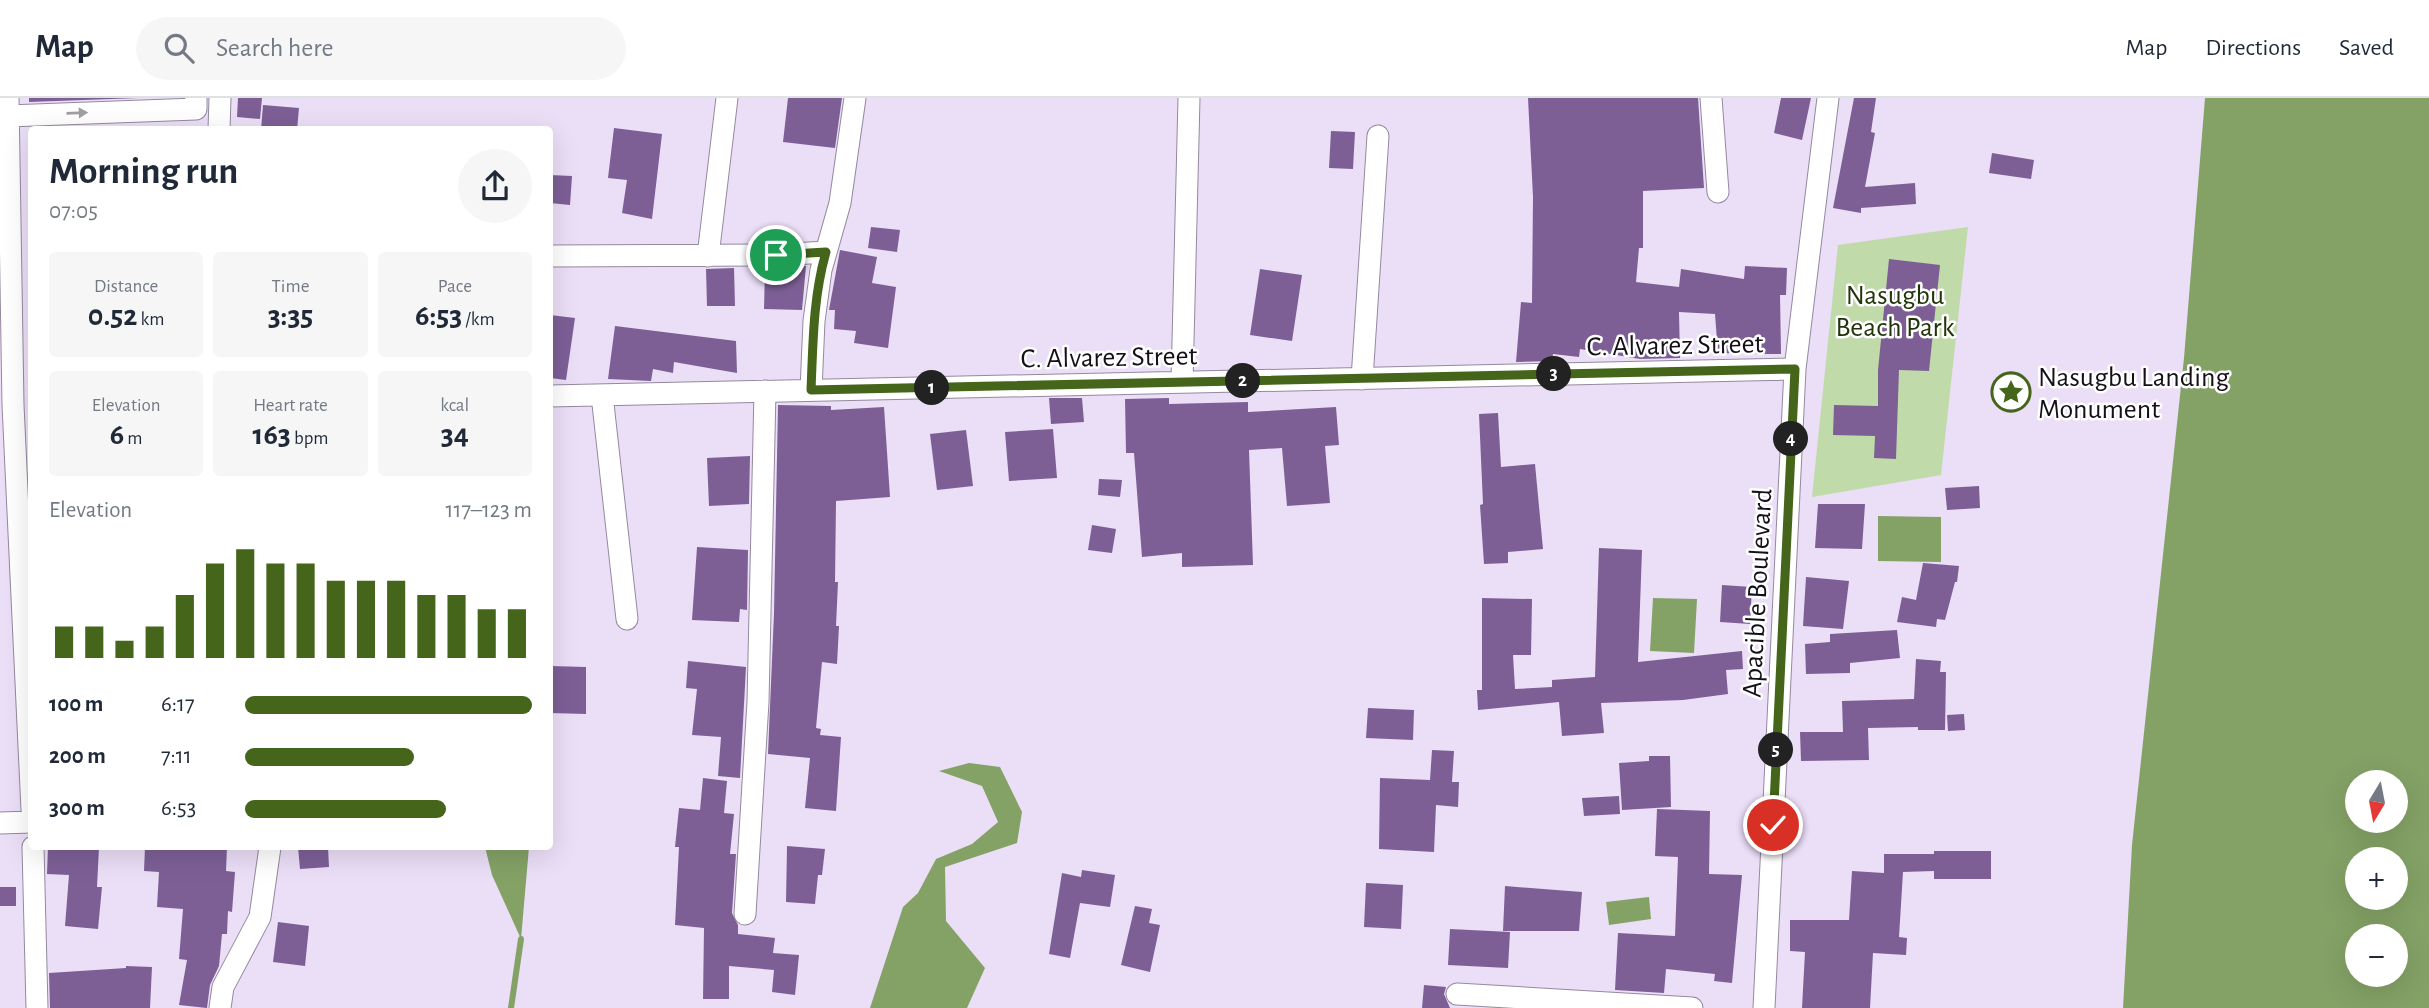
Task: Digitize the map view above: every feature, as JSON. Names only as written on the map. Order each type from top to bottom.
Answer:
[{"type":"street","points":[[28,715],[15,405],[8,107],[196,109],[195,98]]},
{"type":"street","points":[[219,98],[219,126]]},
{"type":"street","points":[[708,256],[727,98]]},
{"type":"street","points":[[811,390],[814,321],[821,270],[840,203],[855,98]]},
{"type":"street","points":[[1182,382],[1189,98]]},
{"type":"street","points":[[1711,98],[1718,191]]},
{"type":"street","name":"Apacible Boulevard","points":[[1764,1008],[1795,369],[1828,98]]},
{"type":"street","points":[[1362,379],[1378,136]]},
{"type":"street","points":[[553,256],[708,256],[826,252]]},
{"type":"street","name":"C. Alvarez Street","points":[[553,396],[1795,369]]},
{"type":"street","points":[[746,914],[758,702],[765,391]]},
{"type":"street","points":[[602,395],[627,619]]},
{"type":"street","points":[[0,822],[28,822]]},
{"type":"street","points":[[33,850],[37,1008]]},
{"type":"street","points":[[220,1008],[223,987],[260,917],[270,850]]},
{"type":"street","points":[[1457,994],[1692,1008]]},
{"type":"green space","name":"Nasugbu Beach Park","points":[[1968,227],[1941,475],[1812,497],[1838,245]]},
{"type":"shaded area","points":[[2205,98],[2429,98],[2429,1008],[2123,1008],[2132,845],[2184,358]]},
{"type":"shaded area","points":[[1878,516],[1941,517],[1941,562],[1878,561]]},
{"type":"shaded area","points":[[1653,598],[1697,599],[1694,653],[1650,651]]},
{"type":"shaded area","points":[[969,763],[1000,767],[1022,812],[1017,843],[945,867],[946,921],[985,968],[967,1008],[870,1008],[903,907],[918,893],[936,859],[972,844],[998,822],[982,786],[939,771]]},
{"type":"shaded area","points":[[486,850],[529,850],[521,939],[492,875]]},
{"type":"shaded area","points":[[1649,897],[1651,919],[1609,925],[1606,902]]},
{"type":"building","points":[[29,98],[139,98],[29,102]]},
{"type":"building","points":[[238,98],[262,98],[260,119],[237,117]]},
{"type":"building","points":[[788,98],[842,98],[835,148],[783,142]]},
{"type":"building","points":[[1528,98],[1698,98],[1704,188],[1643,191],[1643,248],[1639,248],[1636,282],[1679,287],[1681,269],[1744,279],[1745,266],[1787,268],[1786,295],[1780,295],[1781,354],[1756,354],[1756,351],[1718,354],[1715,314],[1679,312],[1680,358],[1640,359],[1580,349],[1579,357],[1553,354],[1552,361],[1516,362],[1521,302],[1532,303],[1533,197]]},
{"type":"building","points":[[1781,98],[1811,98],[1802,140],[1774,133]]},
{"type":"building","points":[[1854,98],[1876,98],[1871,132],[1875,133],[1865,187],[1915,183],[1916,204],[1861,208],[1861,213],[1833,208]]},
{"type":"building","points":[[263,105],[299,108],[297,126],[261,126]]},
{"type":"building","points":[[614,128],[662,134],[652,219],[622,213],[627,180],[608,178]]},
{"type":"building","points":[[1331,131],[1355,132],[1353,169],[1329,168]]},
{"type":"building","points":[[1992,153],[2034,160],[2031,179],[1989,173]]},
{"type":"building","points":[[553,175],[572,176],[570,205],[553,203]]},
{"type":"building","points":[[871,227],[900,230],[897,252],[868,248]]},
{"type":"building","points":[[840,250],[877,257],[872,283],[896,287],[888,348],[854,343],[856,331],[834,329],[835,310],[829,310]]},
{"type":"building","points":[[1889,259],[1940,265],[1929,371],[1899,370],[1896,459],[1874,458],[1875,436],[1833,435],[1834,405],[1878,406],[1878,370]]},
{"type":"building","points":[[806,266],[802,310],[764,309],[765,268]]},
{"type":"building","points":[[734,268],[735,306],[707,306],[706,269]]},
{"type":"building","points":[[1260,269],[1302,275],[1292,341],[1250,335]]},
{"type":"building","points":[[553,315],[575,318],[566,380],[553,378]]},
{"type":"building","points":[[615,326],[736,341],[737,373],[674,362],[673,373],[653,369],[651,381],[608,379]]},
{"type":"building","points":[[1049,398],[1082,398],[1084,422],[1051,424]]},
{"type":"building","points":[[1169,398],[1169,404],[1248,402],[1248,412],[1336,407],[1339,445],[1325,446],[1330,503],[1287,506],[1282,448],[1249,450],[1253,565],[1182,567],[1182,553],[1142,557],[1134,453],[1126,453],[1125,399]]},
{"type":"building","points":[[778,405],[831,406],[831,410],[884,407],[890,497],[836,501],[836,626],[839,626],[837,664],[822,662],[816,728],[821,729],[820,735],[841,737],[836,811],[805,808],[810,758],[768,754]]},
{"type":"building","points":[[1498,413],[1501,467],[1535,464],[1543,549],[1508,552],[1508,563],[1484,564],[1479,414]]},
{"type":"building","points":[[1053,429],[1057,478],[1009,481],[1005,432]]},
{"type":"building","points":[[966,430],[973,486],[937,490],[930,434]]},
{"type":"building","points":[[750,456],[749,504],[709,506],[707,458]]},
{"type":"building","points":[[1099,479],[1122,480],[1120,497],[1098,495]]},
{"type":"building","points":[[1979,486],[1980,508],[1947,510],[1945,488]]},
{"type":"building","points":[[1818,504],[1865,504],[1862,549],[1815,548]]},
{"type":"building","points":[[1092,525],[1116,529],[1112,553],[1088,550]]},
{"type":"building","points":[[697,547],[748,550],[747,610],[740,609],[739,622],[692,620]]},
{"type":"building","points":[[1599,548],[1642,550],[1638,662],[1742,651],[1743,669],[1726,670],[1728,694],[1683,700],[1601,703],[1604,733],[1562,736],[1559,702],[1478,710],[1477,690],[1482,690],[1482,598],[1532,599],[1531,655],[1513,655],[1515,689],[1552,687],[1552,680],[1595,677]]},
{"type":"building","points":[[1923,563],[1959,566],[1945,620],[1937,619],[1936,627],[1897,622],[1902,597],[1916,600]]},
{"type":"building","points":[[1806,577],[1849,581],[1843,629],[1803,626]]},
{"type":"building","points":[[1722,585],[1752,587],[1750,624],[1720,622]]},
{"type":"building","points":[[1897,630],[1900,658],[1850,663],[1850,673],[1806,674],[1805,644],[1830,642],[1830,634]]},
{"type":"building","points":[[1916,659],[1941,661],[1940,672],[1946,672],[1945,730],[1918,730],[1918,727],[1868,728],[1869,760],[1801,761],[1800,732],[1843,732],[1842,701],[1914,699]]},
{"type":"building","points":[[688,661],[746,667],[740,778],[718,776],[721,737],[692,735],[697,689],[686,688]]},
{"type":"building","points":[[553,666],[586,667],[586,714],[553,713]]},
{"type":"building","points":[[1368,708],[1414,710],[1413,740],[1366,738]]},
{"type":"building","points":[[1964,714],[1965,730],[1948,731],[1947,715]]},
{"type":"building","points":[[1432,750],[1454,751],[1452,782],[1459,782],[1458,807],[1436,805],[1434,852],[1379,849],[1380,778],[1430,780]]},
{"type":"building","points":[[1649,756],[1670,756],[1671,807],[1622,810],[1619,763],[1649,761]]},
{"type":"building","points":[[703,778],[727,781],[724,813],[734,814],[730,854],[736,854],[732,913],[738,925],[738,934],[775,938],[773,953],[799,955],[795,995],[772,992],[774,970],[729,966],[729,999],[703,999],[704,928],[675,925],[679,847],[675,847],[679,808],[700,810]]},
{"type":"building","points":[[1619,796],[1620,814],[1584,816],[1582,798]]},
{"type":"building","points":[[1657,809],[1710,811],[1709,874],[1742,875],[1732,983],[1714,981],[1715,974],[1666,969],[1664,993],[1615,990],[1618,933],[1675,936],[1678,857],[1655,856]]},
{"type":"building","points":[[787,846],[825,849],[822,875],[818,875],[815,904],[786,902]]},
{"type":"building","points":[[48,850],[99,850],[97,887],[102,887],[98,929],[65,926],[69,875],[47,874]]},
{"type":"building","points":[[145,850],[227,850],[226,871],[235,872],[232,912],[228,911],[227,934],[222,934],[219,966],[210,985],[207,1008],[179,1005],[187,960],[179,959],[183,909],[157,907],[159,872],[144,871]]},
{"type":"building","points":[[298,850],[328,850],[329,867],[300,869]]},
{"type":"building","points":[[1934,851],[1991,851],[1991,879],[1934,879],[1934,871],[1903,872],[1899,937],[1907,938],[1906,955],[1873,953],[1870,1008],[1802,1008],[1805,952],[1790,951],[1790,920],[1849,920],[1852,871],[1884,873],[1884,854],[1934,854]]},
{"type":"building","points":[[1082,870],[1115,875],[1110,907],[1080,903],[1070,958],[1049,954],[1062,873],[1081,877]]},
{"type":"building","points":[[1366,883],[1403,885],[1401,929],[1364,927]]},
{"type":"building","points":[[1505,886],[1582,892],[1579,931],[1503,931]]},
{"type":"building","points":[[0,887],[16,887],[16,906],[0,906]]},
{"type":"building","points":[[1135,906],[1152,909],[1149,923],[1160,925],[1150,972],[1121,965]]},
{"type":"building","points":[[278,922],[309,926],[305,966],[273,962]]},
{"type":"building","points":[[1450,929],[1510,932],[1508,968],[1448,965]]},
{"type":"building","points":[[126,966],[152,967],[150,1008],[50,1008],[49,973]]},
{"type":"building","points":[[1424,985],[1446,987],[1444,994],[1450,1008],[1422,1008]]},
{"type":"waterway","points":[[511,1008],[521,939]]},
{"type":"place","name":"Nasugbu Landing Monument","points":[[2011,392]]},
{"type":"route","points":[[776,255],[826,252],[814,321],[811,390],[1795,369],[1773,825]]}]
